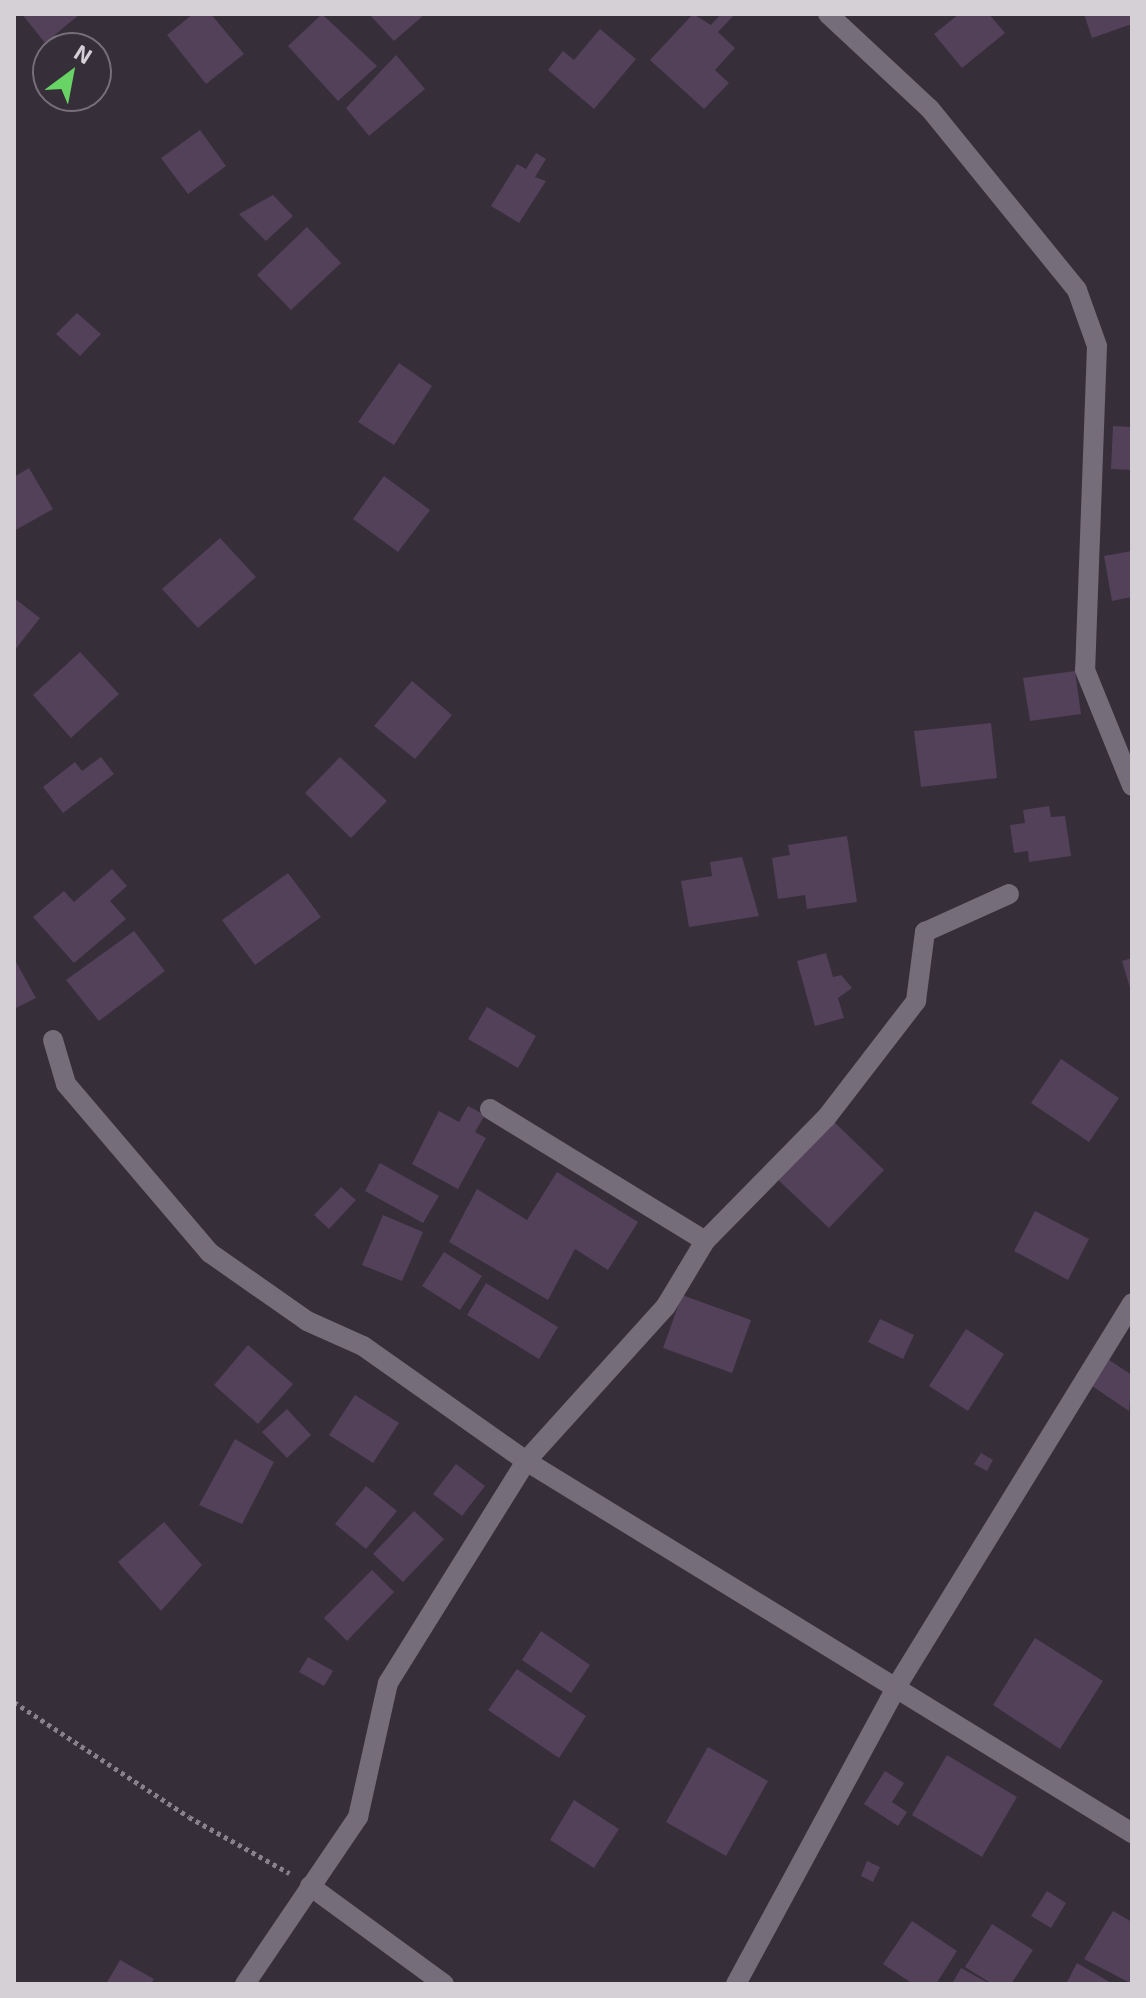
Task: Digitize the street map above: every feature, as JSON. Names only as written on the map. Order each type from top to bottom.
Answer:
[{"type":"street","points":[[828,14],[930,109],[1077,290],[1097,346],[1085,670],[1132,786]]},
{"type":"street","points":[[245,1984],[358,1817],[388,1683],[526,1461],[666,1306],[705,1241],[826,1118],[916,1001],[925,932],[1009,894]]},
{"type":"street","points":[[53,1040],[66,1084],[178,1223],[210,1253],[307,1321],[363,1346],[526,1461],[898,1684],[1132,1833]]},
{"type":"street","points":[[490,1109],[705,1241]]},
{"type":"street","points":[[736,1984],[898,1684],[1132,1303]]},
{"type":"street","points":[[310,1886],[444,1984]]},
{"type":"path","points":[[14,1702],[310,1886]]},
{"type":"building","points":[[22,14],[80,14],[58,32],[36,32]]},
{"type":"building","points":[[193,14],[211,14],[244,54],[206,84],[167,35]]},
{"type":"building","points":[[322,14],[377,66],[338,101],[288,46]]},
{"type":"building","points":[[369,14],[425,14],[394,41]]},
{"type":"building","points":[[693,14],[711,25],[721,14],[735,14],[718,32],[735,48],[715,70],[729,83],[704,109],[650,60]]},
{"type":"building","points":[[959,14],[989,14],[1005,33],[962,68],[934,34]]},
{"type":"building","points":[[1084,14],[1132,14],[1132,24],[1092,38]]},
{"type":"building","points":[[600,29],[636,59],[594,109],[548,70],[563,51],[574,60]]},
{"type":"building","points":[[396,55],[425,89],[369,136],[346,108]]},
{"type":"building","points":[[200,130],[226,166],[188,194],[161,158]]},
{"type":"building","points":[[536,153],[546,159],[535,177],[546,181],[519,223],[491,206],[517,164],[526,169]]},
{"type":"building","points":[[273,195],[293,216],[266,241],[239,214]]},
{"type":"building","points":[[307,227],[341,263],[291,310],[257,275]]},
{"type":"building","points":[[77,313],[101,334],[80,356],[56,334]]},
{"type":"building","points":[[399,363],[432,386],[394,445],[358,422]]},
{"type":"building","points":[[1113,426],[1132,427],[1132,470],[1111,469]]},
{"type":"building","points":[[29,468],[53,509],[14,531],[14,477]]},
{"type":"building","points":[[384,476],[430,510],[398,552],[353,519]]},
{"type":"building","points":[[220,538],[256,577],[198,628],[162,589]]},
{"type":"building","points":[[1132,551],[1132,597],[1112,601],[1104,556]]},
{"type":"building","points":[[14,598],[40,618],[14,651]]},
{"type":"building","points":[[80,652],[119,694],[71,738],[33,695]]},
{"type":"building","points":[[1075,671],[1081,714],[1030,721],[1023,678]]},
{"type":"building","points":[[412,681],[452,715],[415,759],[374,726]]},
{"type":"building","points":[[991,723],[997,778],[921,787],[914,731]]},
{"type":"building","points":[[101,757],[114,774],[63,813],[43,787],[75,762],[82,771]]},
{"type":"building","points":[[340,757],[387,801],[351,838],[305,793]]},
{"type":"building","points":[[1049,806],[1051,817],[1065,816],[1071,856],[1029,862],[1028,851],[1014,853],[1010,825],[1025,823],[1023,810]]},
{"type":"building","points":[[847,836],[857,902],[807,909],[805,895],[778,899],[772,858],[790,855],[788,845]]},
{"type":"building","points":[[742,857],[759,916],[689,927],[681,881],[712,876],[710,862]]},
{"type":"building","points":[[112,869],[127,886],[110,901],[126,919],[74,963],[33,917],[64,891],[74,902]]},
{"type":"building","points":[[288,873],[321,917],[255,965],[222,920]]},
{"type":"building","points":[[134,931],[165,971],[99,1021],[66,980]]},
{"type":"building","points":[[826,953],[833,977],[841,975],[852,988],[838,998],[844,1018],[815,1026],[797,961]]},
{"type":"building","points":[[1132,958],[1132,991],[1131,991],[1122,961]]},
{"type":"building","points":[[14,963],[36,998],[14,1009]]},
{"type":"building","points":[[487,1007],[536,1036],[518,1068],[468,1039]]},
{"type":"building","points":[[1061,1059],[1119,1098],[1089,1142],[1031,1103]]},
{"type":"building","points":[[468,1106],[485,1115],[475,1132],[486,1138],[458,1189],[412,1164],[439,1111],[459,1122]]},
{"type":"building","points":[[829,1117],[884,1170],[829,1228],[773,1175]]},
{"type":"building","points":[[380,1163],[439,1196],[423,1223],[365,1191]]},
{"type":"building","points":[[557,1172],[638,1222],[608,1270],[575,1249],[548,1300],[449,1242],[477,1189],[527,1220]]},
{"type":"building","points":[[341,1187],[356,1200],[329,1229],[314,1215]]},
{"type":"building","points":[[1035,1211],[1089,1239],[1068,1280],[1014,1251]]},
{"type":"building","points":[[383,1215],[423,1232],[402,1281],[362,1265]]},
{"type":"building","points":[[444,1252],[482,1276],[460,1310],[422,1286]]},
{"type":"building","points":[[486,1283],[558,1327],[539,1359],[467,1315]]},
{"type":"building","points":[[682,1295],[751,1320],[732,1373],[663,1348]]},
{"type":"building","points":[[880,1319],[914,1335],[903,1359],[868,1342]]},
{"type":"building","points":[[966,1329],[1004,1354],[968,1411],[929,1386]]},
{"type":"building","points":[[248,1345],[293,1384],[258,1424],[214,1385]]},
{"type":"building","points":[[1109,1360],[1132,1375],[1129,1411],[1092,1386]]},
{"type":"building","points":[[355,1395],[399,1423],[373,1463],[329,1435]]},
{"type":"building","points":[[287,1409],[311,1435],[287,1458],[262,1432]]},
{"type":"building","points":[[235,1439],[274,1462],[242,1524],[199,1505]]},
{"type":"building","points":[[981,1453],[993,1460],[987,1471],[974,1464]]},
{"type":"building","points":[[456,1464],[485,1486],[462,1516],[433,1494]]},
{"type":"building","points":[[366,1486],[397,1511],[366,1549],[335,1524]]},
{"type":"building","points":[[414,1511],[444,1539],[403,1582],[373,1554]]},
{"type":"building","points":[[164,1522],[202,1565],[161,1611],[118,1562]]},
{"type":"building","points":[[372,1570],[394,1592],[347,1641],[324,1618]]},
{"type":"building","points":[[541,1631],[590,1665],[571,1693],[522,1660]]},
{"type":"building","points":[[1035,1638],[1103,1681],[1060,1749],[993,1705]]},
{"type":"building","points":[[308,1657],[333,1671],[324,1686],[299,1672]]},
{"type":"building","points":[[517,1669],[586,1716],[559,1758],[488,1710]]},
{"type":"building","points":[[708,1747],[768,1781],[726,1856],[666,1822]]},
{"type":"building","points":[[947,1755],[1017,1797],[982,1857],[912,1815]]},
{"type":"building","points":[[885,1771],[904,1783],[892,1802],[907,1812],[898,1826],[864,1804]]},
{"type":"building","points":[[574,1800],[619,1829],[594,1868],[550,1840]]},
{"type":"building","points":[[867,1861],[880,1867],[873,1882],[861,1876]]},
{"type":"building","points":[[1047,1891],[1066,1903],[1051,1928],[1031,1916]]},
{"type":"building","points":[[1113,1911],[1132,1922],[1132,1984],[1084,1959]]},
{"type":"building","points":[[912,1921],[957,1951],[936,1984],[913,1984],[883,1964]]},
{"type":"building","points":[[992,1924],[1033,1950],[1011,1984],[992,1984],[965,1967]]},
{"type":"building","points":[[120,1960],[154,1979],[151,1984],[106,1984]]},
{"type":"building","points":[[1077,1963],[1113,1984],[1066,1984]]},
{"type":"building","points":[[961,1968],[990,1984],[952,1984]]}]
